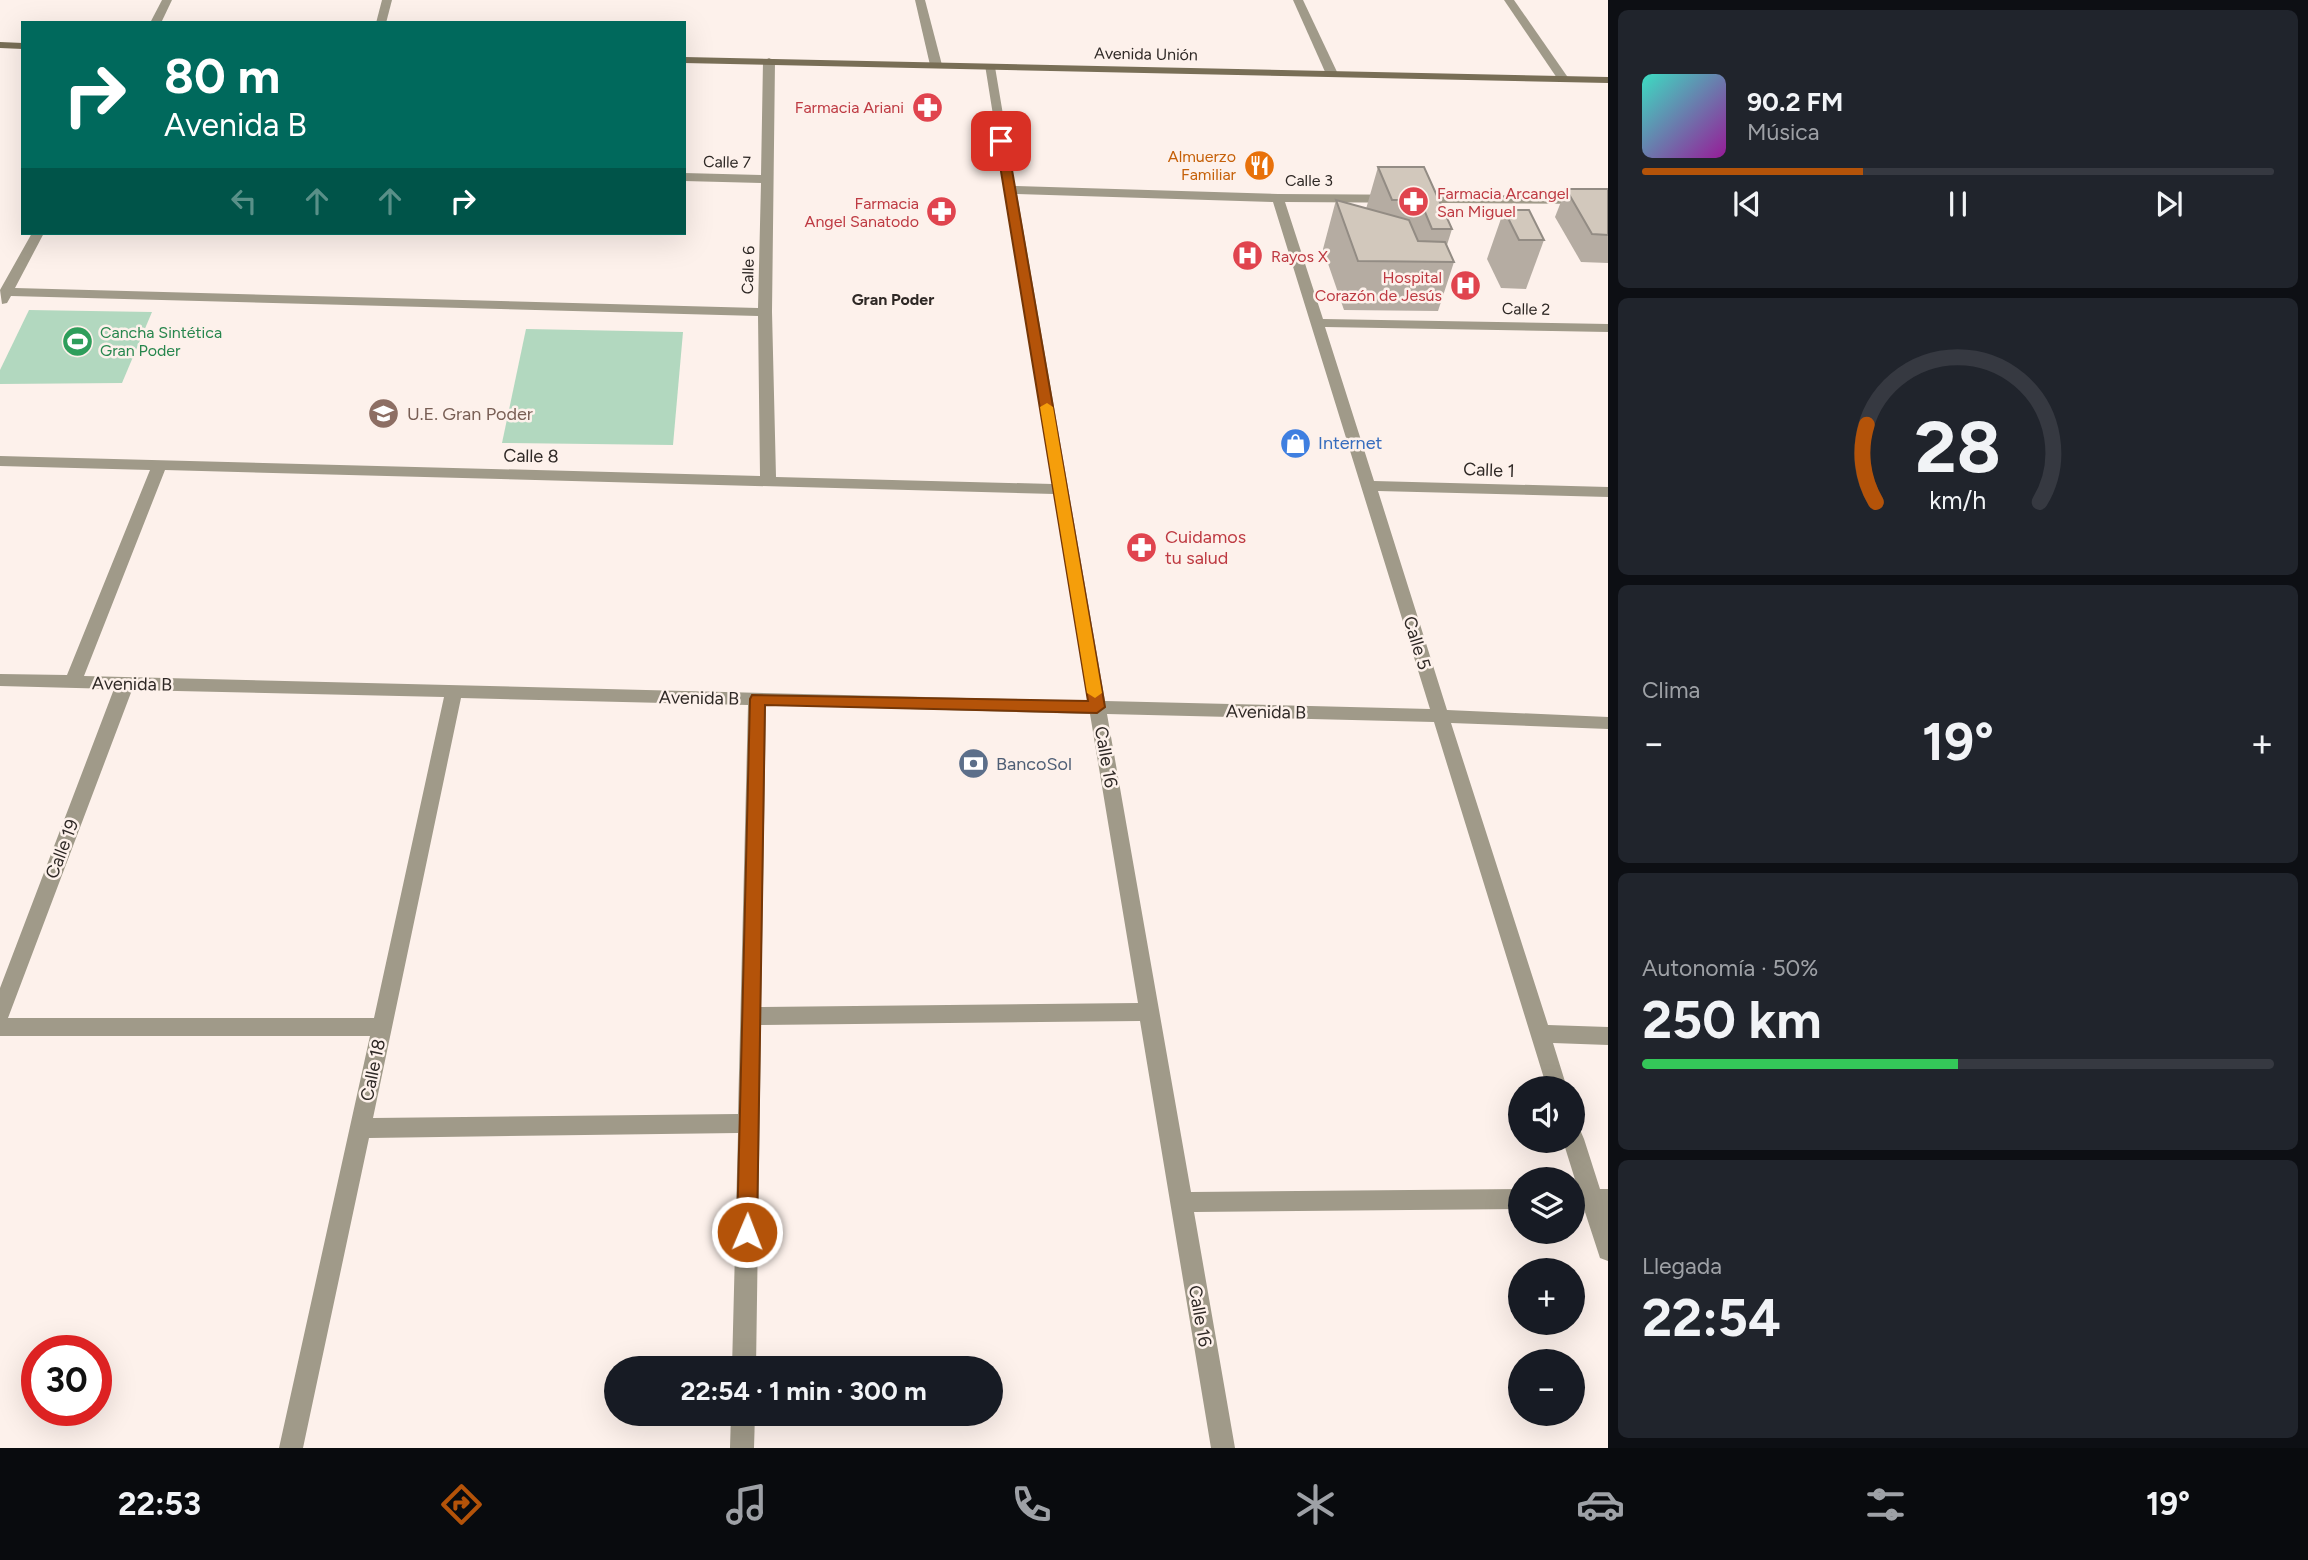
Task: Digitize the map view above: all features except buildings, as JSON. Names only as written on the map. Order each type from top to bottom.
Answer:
[{"type":"street","points":[[156,21],[167,0]]},
{"type":"street","points":[[382,21],[387,0]]},
{"type":"street","points":[[920,0],[936,65]]},
{"type":"street","points":[[1298,0],[1332,74]]},
{"type":"street","points":[[1509,0],[1563,79]]},
{"type":"street","points":[[0,46],[21,46]]},
{"type":"street","name":"Avenida Unión","points":[[686,60],[1608,80]]},
{"type":"street","name":"Calle 6","points":[[768,480],[765,312],[769,61]]},
{"type":"street","name":"Calle 16","points":[[989,66],[1223,1448]]},
{"type":"street","name":"Calle 7","points":[[686,177],[768,179]]},
{"type":"street","name":"Calle 3","points":[[1010,190],[1278,198],[1608,200]]},
{"type":"street","name":"Calle 5","points":[[1278,198],[1553,1076]]},
{"type":"street","points":[[37,235],[3,298],[765,312]]},
{"type":"street","name":"Calle 2","points":[[1317,323],[1608,328]]},
{"type":"street","name":"Calle 8","points":[[0,461],[1060,489]]},
{"type":"street","points":[[73,682],[159,467]]},
{"type":"street","name":"Calle 1","points":[[1368,486],[1608,492]]},
{"type":"street","name":"Avenida B","points":[[0,680],[1440,716],[1608,723]]},
{"type":"street","name":"Calle 19","points":[[0,1014],[125,684]]},
{"type":"street","name":"Calle 18","points":[[291,1448],[454,692]]},
{"type":"street","points":[[744,1356],[757,699]]},
{"type":"street","points":[[752,1016],[1149,1012]]},
{"type":"street","points":[[0,1027],[382,1027]]},
{"type":"street","points":[[1540,1034],[1608,1036]]},
{"type":"street","points":[[360,1128],[750,1123]]},
{"type":"street","points":[[1577,1153],[1608,1250]]},
{"type":"street","points":[[1181,1202],[1508,1199]]},
{"type":"street","points":[[742,1448],[743,1426]]},
{"type":"green space","name":"Cancha Sintética Gran Poder","points":[[29,310],[152,312],[122,383],[0,384],[0,370]]},
{"type":"green space","points":[[526,329],[683,332],[673,445],[502,443]]},
{"type":"slow traffic","points":[[1047,407],[1095,693]]},
{"type":"place","name":"Farmacia Ariani","points":[[927,107]]},
{"type":"place","name":"Almuerzo Familiar","points":[[1259,165]]},
{"type":"place","name":"Farmacia Arcangel San Miguel","points":[[1414,202]]},
{"type":"place","name":"Farmacia Angel Sanatodo","points":[[942,212]]},
{"type":"place","name":"Rayos X","points":[[1248,256]]},
{"type":"place","name":"Hospital Corazón de Jesús","points":[[1465,286]]},
{"type":"place","name":"Cancha Sintética Gran Poder","points":[[77,341]]},
{"type":"place","name":"U.E. Gran Poder","points":[[384,414]]},
{"type":"place","name":"Internet","points":[[1295,443]]},
{"type":"place","name":"Cuidamos tu salud","points":[[1142,547]]},
{"type":"place","name":"BancoSol","points":[[973,764]]},
{"type":"district","name":"Gran Poder","points":[[893,299]]},
{"type":"route","points":[[747,1232],[757,699],[1097,707],[1001,141]]}]
